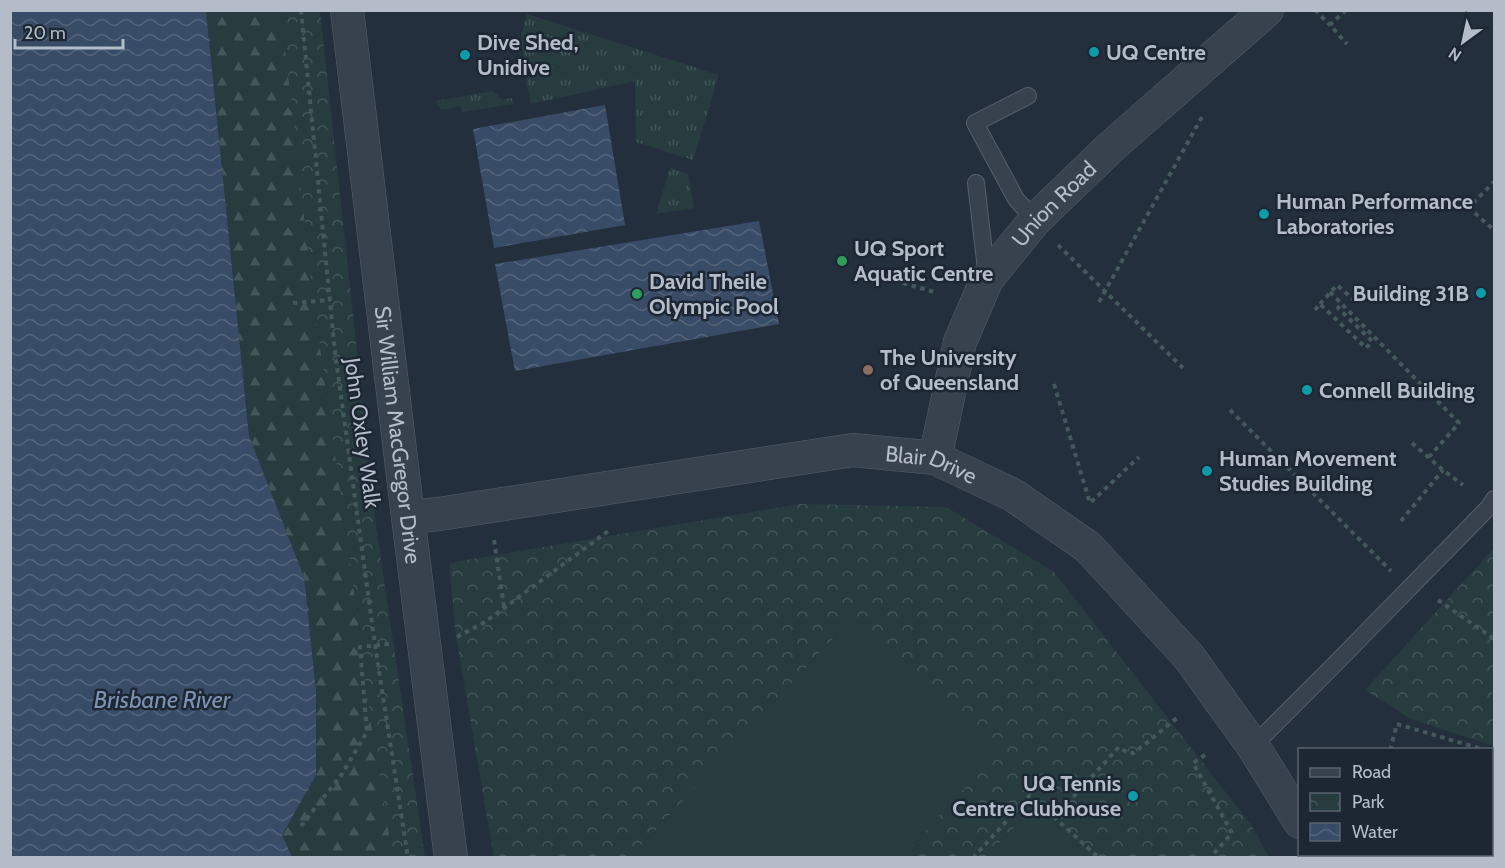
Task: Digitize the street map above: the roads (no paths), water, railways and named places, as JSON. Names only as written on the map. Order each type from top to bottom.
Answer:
[{"type":"street","name":"Sir William MacGregor Drive","points":[[347,10],[451,858]]},
{"type":"street","name":"Union Road","points":[[935,458],[960,342],[987,279],[1035,220],[1112,146],[1267,10]]},
{"type":"street","name":"Blair Drive","points":[[408,517],[853,450],[935,458],[1014,495],[1088,547],[1189,657],[1253,746],[1298,820]]},
{"type":"lane","points":[[1028,96],[975,123],[1016,199],[1035,220]]},
{"type":"lane","points":[[976,183],[987,279]]},
{"type":"lane","points":[[1253,746],[1489,507],[1494,498]]},
{"type":"water","name":"Brisbane River","points":[[10,11],[206,11],[249,436],[304,577],[316,692],[316,775],[282,835],[292,857],[11,857]]},
{"type":"water","points":[[605,105],[625,225],[494,248],[473,129]]},
{"type":"water","name":"David Theile Olympic Pool","points":[[759,221],[779,324],[515,371],[495,264]]},
{"type":"place","name":"UQ Centre","points":[[1094,52]]},
{"type":"place","name":"Dive Shed, Unidive","points":[[465,55]]},
{"type":"place","name":"Human Performance Laboratories","points":[[1264,214]]},
{"type":"place","name":"UQ Sport Aquatic Centre","points":[[842,261]]},
{"type":"place","name":"Building 31B","points":[[1481,293]]},
{"type":"place","name":"David Theile Olympic Pool","points":[[637,294]]},
{"type":"place","name":"The University of Queensland","points":[[868,370]]},
{"type":"place","name":"Connell Building","points":[[1307,390]]},
{"type":"place","name":"Human Movement Studies Building","points":[[1207,471]]},
{"type":"place","name":"UQ Tennis Centre Clubhouse","points":[[1133,796]]}]
